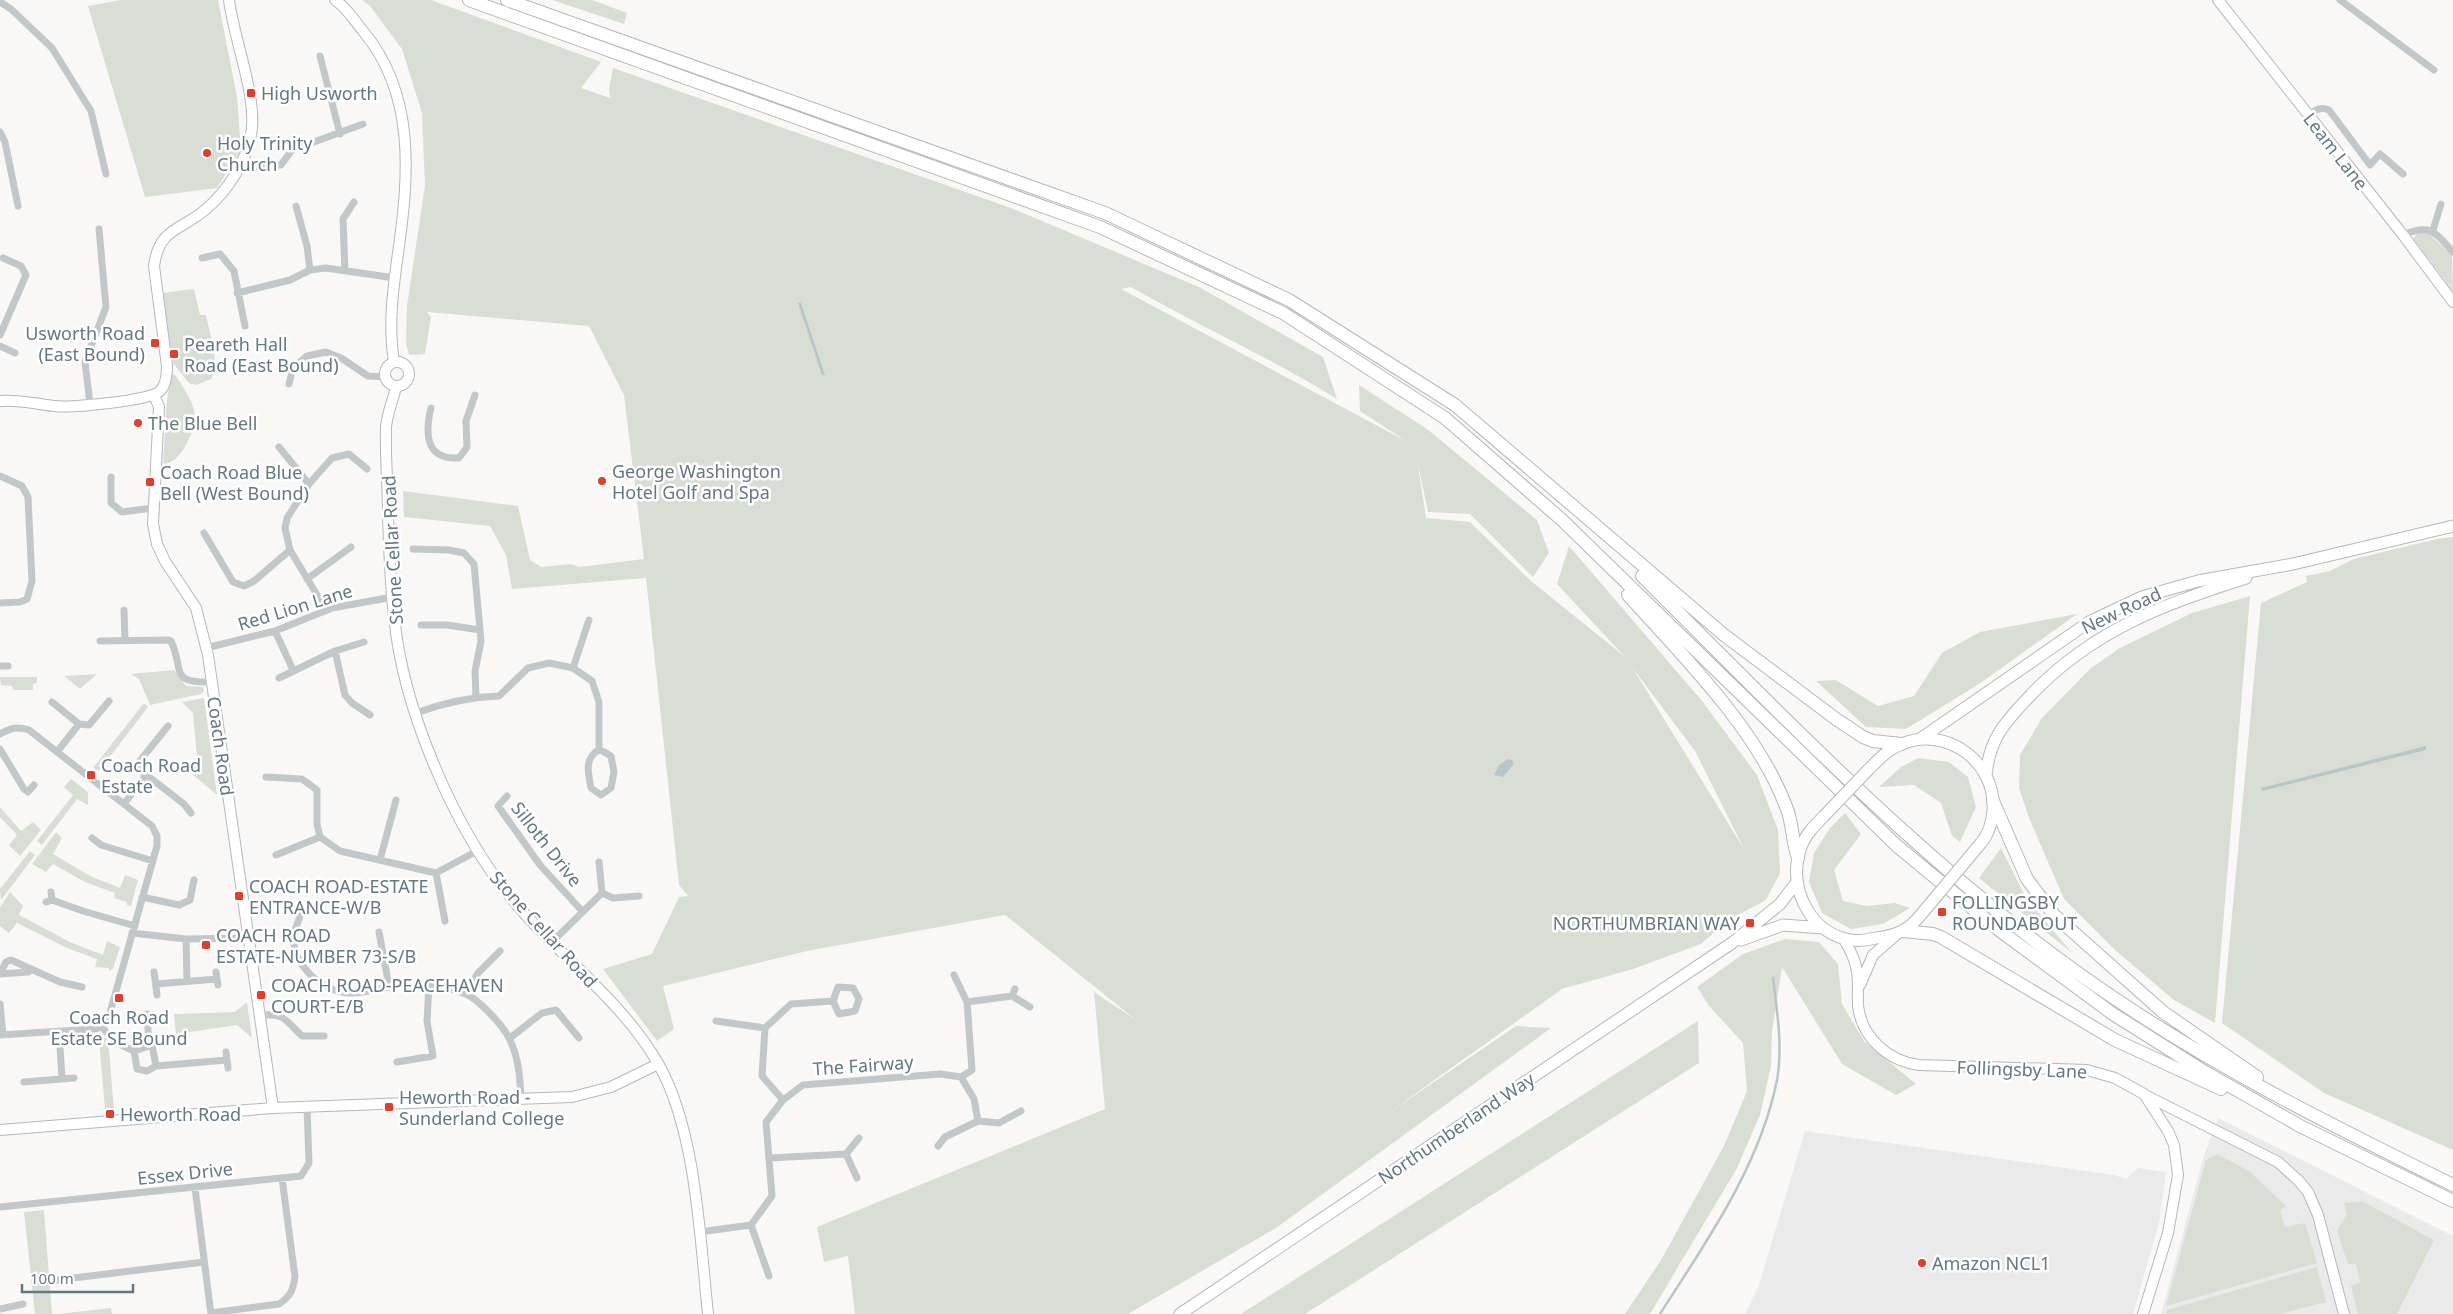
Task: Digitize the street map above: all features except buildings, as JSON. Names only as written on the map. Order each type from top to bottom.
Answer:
[{"type":"highway","points":[[469,0],[1100,227],[1283,313],[1444,418],[1562,520],[1897,846],[1999,930],[2113,1014],[2205,1072],[2302,1127]]},
{"type":"highway","points":[[507,0],[1105,213],[1289,300],[1454,405],[1724,635],[1836,719],[1863,737],[1879,742],[1901,744]]},
{"type":"highway","points":[[1578,512],[1889,817],[1965,886],[2023,932],[2119,1002],[2243,1078],[2312,1115],[2453,1185]]},
{"type":"highway","points":[[1562,520],[1727,706],[1771,774],[1788,810],[1798,858]]},
{"type":"highway","points":[[1993,801],[2026,879],[2054,915],[2164,1012],[2312,1115]]},
{"type":"highway","points":[[1899,933],[1928,933],[1941,937],[2115,1040],[2302,1127],[2453,1201]]},
{"type":"main road","name":"New Road","points":[[1920,739],[2089,622],[2142,597],[2198,581],[2293,564],[2453,526]]},
{"type":"main road","name":"New Road","points":[[1986,776],[1991,748],[1998,733],[2045,679],[2096,640],[2172,602],[2293,564]]},
{"type":"main road","points":[[1920,739],[1938,740],[1961,748],[1974,758],[1986,776],[1993,801],[1992,818],[1981,843],[1919,917],[1899,933],[1855,941],[1844,939],[1822,928],[1804,905],[1797,882],[1798,858],[1804,841],[1824,816],[1884,754],[1901,744],[1920,739]]},
{"type":"main road","name":"Northumberland Way","points":[[1180,1314],[1732,943],[1780,904],[1797,882]]},
{"type":"main road","name":"Northumberland Way","points":[[1732,943],[1783,925],[1822,928]]},
{"type":"street","points":[[0,401],[28,401],[55,406],[90,404],[154,395],[160,391],[167,376],[154,266],[156,250],[164,238],[206,210],[229,184],[244,159],[252,128],[250,105],[229,0]]},
{"type":"street","points":[[335,0],[372,42],[395,84],[404,124],[407,159],[404,209],[390,314],[394,362]]},
{"type":"street","name":"Leam Lane","points":[[2218,0],[2403,235],[2453,302]]},
{"type":"street","points":[[2340,0],[2434,70]]},
{"type":"street","points":[[0,2],[12,9],[52,48],[91,111],[106,174]]},
{"type":"street","points":[[320,56],[340,134]]},
{"type":"street","points":[[2309,115],[2318,109],[2324,108],[2329,110],[2370,165],[2380,154],[2402,174]]},
{"type":"street","points":[[244,159],[258,167],[281,165],[292,150],[363,124]]},
{"type":"street","points":[[0,132],[4,142],[18,206]]},
{"type":"street","points":[[345,271],[343,219],[354,202]]},
{"type":"street","points":[[2433,230],[2442,204]]},
{"type":"street","points":[[296,206],[307,246],[310,270]]},
{"type":"street","points":[[90,404],[85,362],[106,308],[99,229]]},
{"type":"street","points":[[2403,235],[2420,229],[2433,230],[2453,252]]},
{"type":"street","points":[[202,258],[220,254],[234,270],[245,326]]},
{"type":"street","points":[[0,334],[26,275],[21,266],[3,258]]},
{"type":"street","points":[[238,293],[290,280],[310,270],[326,268],[395,278]]},
{"type":"street","points":[[0,346],[15,353]]},
{"type":"street","points":[[289,384],[293,368],[307,356],[326,352],[341,358],[368,376],[384,377]]},
{"type":"street","points":[[394,362],[404,363],[410,370],[410,375],[403,386],[396,387],[388,383],[384,377],[389,364],[394,362]]},
{"type":"street","name":"Stone Cellar Road","points":[[396,387],[386,424],[392,597],[404,673],[416,713],[437,771],[458,818],[477,851],[516,904],[551,943],[618,1010],[638,1034],[658,1064],[671,1090],[682,1123],[699,1232],[708,1314]]},
{"type":"street","name":"Coach Road","points":[[154,395],[159,407],[153,524],[157,544],[165,560],[196,608],[206,648],[273,1108]]},
{"type":"street","points":[[431,408],[427,426],[428,438],[434,450],[450,458],[458,458],[466,447],[466,421],[475,395]]},
{"type":"street","points":[[279,447],[309,484]]},
{"type":"street","points":[[326,610],[290,550],[284,528],[287,518],[309,484],[332,458],[349,454],[367,469]]},
{"type":"street","points":[[0,476],[22,486],[28,498],[32,581],[27,599],[20,602],[0,603]]},
{"type":"street","points":[[110,477],[111,503],[122,512],[153,508]]},
{"type":"street","points":[[204,533],[233,582],[244,586],[254,581],[290,550]]},
{"type":"street","points":[[307,579],[351,547]]},
{"type":"street","points":[[413,549],[449,550],[464,553],[474,564],[481,641],[475,671],[476,698]]},
{"type":"street","name":"Red Lion Lane","points":[[206,648],[275,631],[326,610],[392,597]]},
{"type":"street","points":[[124,610],[125,640]]},
{"type":"street","points":[[573,668],[589,620]]},
{"type":"street","points":[[422,624],[447,624],[480,630]]},
{"type":"street","points":[[275,631],[293,670]]},
{"type":"street","points":[[100,641],[171,641],[177,653],[180,675],[185,680],[212,682]]},
{"type":"street","points":[[279,678],[335,651],[364,642]]},
{"type":"street","points":[[335,651],[345,695],[352,703],[370,715]]},
{"type":"street","points":[[416,713],[443,703],[499,696],[528,668],[549,663],[573,668],[592,681],[599,702],[599,749]]},
{"type":"street","points":[[0,666],[8,666]]},
{"type":"street","points":[[52,702],[79,724],[89,726],[109,702]]},
{"type":"street","points":[[56,752],[79,724]]},
{"type":"street","points":[[168,726],[160,741],[139,762],[140,770],[184,804],[192,813]]},
{"type":"street","points":[[0,734],[12,728],[29,730],[152,826],[157,836],[157,846],[109,1016],[102,1026],[94,1029],[1,1035],[0,1004]]},
{"type":"street","points":[[0,749],[24,789],[28,792],[34,785]]},
{"type":"street","points":[[599,749],[611,756],[614,772],[611,788],[601,795],[591,788],[587,765],[592,754],[599,749]]},
{"type":"street","points":[[124,804],[146,775]]},
{"type":"street","points":[[266,777],[302,779],[317,790],[317,824],[320,837],[340,851],[436,874],[477,851]]},
{"type":"street","name":"Silloth Drive","points":[[507,796],[498,806],[540,865],[583,912]]},
{"type":"street","points":[[380,860],[396,800]]},
{"type":"street","points":[[276,855],[320,837]]},
{"type":"street","points":[[92,838],[101,845],[153,861]]},
{"type":"street","name":"Silloth Drive","points":[[598,862],[602,893]]},
{"type":"street","points":[[436,874],[445,921]]},
{"type":"street","points":[[142,897],[179,905],[190,900],[194,880]]},
{"type":"street","name":"Silloth Drive","points":[[551,943],[602,893]]},
{"type":"street","name":"Silloth Drive","points":[[602,893],[613,898],[639,896]]},
{"type":"street","points":[[49,898],[133,929],[186,939],[249,938]]},
{"type":"street","points":[[300,915],[294,934],[298,957],[310,974],[326,986],[349,993],[389,986],[429,985],[466,994],[499,1022],[510,1038],[518,1064],[521,1099]]},
{"type":"street","points":[[380,932],[389,986]]},
{"type":"street","name":"Follingsby Lane","points":[[1858,990],[1873,955],[1899,933]]},
{"type":"street","points":[[186,939],[187,981]]},
{"type":"street","name":"Follingsby Lane","points":[[1844,939],[1855,963],[1860,1014],[1867,1032],[1888,1054],[1907,1063],[2087,1070],[2115,1078],[2144,1094],[2168,1131],[2174,1144],[2178,1175],[2168,1233],[2144,1314]]},
{"type":"street","points":[[466,994],[478,972],[500,951]]},
{"type":"street","points":[[0,974],[6,962],[11,960],[60,982],[82,987]]},
{"type":"street","points":[[0,974],[28,972],[31,970]]},
{"type":"street","points":[[154,972],[156,995]]},
{"type":"street","points":[[954,975],[967,1002],[972,1070],[962,1077],[974,1100],[978,1120]]},
{"type":"street","points":[[156,984],[217,979]]},
{"type":"street","points":[[397,1062],[433,1056],[427,1022],[429,985]]},
{"type":"street","points":[[1012,996],[1015,989]]},
{"type":"street","points":[[967,1002],[1012,996],[1030,1007]]},
{"type":"street","points":[[783,1100],[762,1076],[765,1028],[791,1004],[833,1001]]},
{"type":"street","points":[[510,1038],[542,1013],[556,1010],[579,1038]]},
{"type":"street","points":[[147,1014],[149,1046]]},
{"type":"street","points":[[260,1015],[275,1014],[285,1018],[302,1036],[324,1036]]},
{"type":"street","points":[[716,1021],[765,1028]]},
{"type":"street","points":[[102,1026],[115,1042],[134,1051],[152,1045],[156,1066]]},
{"type":"street","points":[[59,1031],[62,1079]]},
{"type":"street","points":[[134,1051],[137,1069],[147,1071],[156,1066],[227,1064],[226,1052]]},
{"type":"street","points":[[0,1130],[307,1106],[572,1097],[611,1087],[658,1064]]},
{"type":"street","name":"The Fairway","points":[[751,1225],[772,1196],[766,1122],[783,1100],[803,1085],[940,1074],[962,1077]]},
{"type":"street","points":[[30,1084],[74,1078]]},
{"type":"street","points":[[2144,1094],[2278,1162],[2299,1181],[2308,1192],[2318,1215],[2344,1314]]},
{"type":"street","name":"Essex Drive","points":[[0,1207],[301,1176],[309,1163],[307,1106]]},
{"type":"street","points":[[938,1146],[944,1137],[978,1120],[999,1123],[1021,1111]]},
{"type":"street","points":[[770,1158],[846,1154],[859,1138]]},
{"type":"street","points":[[846,1154],[857,1178]]},
{"type":"street","points":[[195,1188],[211,1314],[279,1304],[288,1298],[293,1289],[295,1277],[282,1178]]},
{"type":"street","points":[[699,1232],[751,1225],[769,1276]]},
{"type":"street","points":[[56,1280],[204,1262]]},
{"type":"street","points":[[0,1309],[23,1304]]},
{"type":"shaded area","points":[[121,0],[218,0],[237,97],[241,150],[217,188],[145,197],[88,6]]},
{"type":"shaded area","name":"George Washington Hotel Golf and Spa","points":[[362,0],[431,0],[601,62],[581,88],[610,98],[609,89],[613,68],[1011,208],[1199,287],[1323,357],[1337,399],[1287,370],[1131,287],[1121,289],[1406,441],[1360,411],[1359,385],[1427,429],[1537,520],[1549,553],[1533,577],[1470,514],[1428,512],[1417,459],[1426,518],[1470,522],[1531,581],[1624,656],[1557,584],[1569,546],[1702,701],[1757,775],[1778,830],[1780,873],[1766,900],[1727,921],[1701,944],[1633,969],[1562,989],[1387,1114],[1516,1026],[1551,1028],[1276,1228],[1128,1314],[855,1314],[848,1256],[824,1262],[817,1227],[1105,1109],[1094,992],[1136,1020],[1005,915],[807,951],[663,986],[674,1029],[657,1041],[603,969],[652,954],[679,897],[688,896],[679,885],[646,578],[512,589],[506,555],[490,526],[404,517],[403,491],[518,506],[530,560],[541,567],[571,564],[579,567],[644,559],[624,395],[589,326],[427,312],[431,317],[425,354],[409,355],[406,344],[407,306],[425,185],[422,113],[402,49],[370,6]],"holes":[[[1632,667],[1695,751],[1744,849]]]},
{"type":"shaded area","points":[[552,0],[592,0],[627,13],[624,24]]},
{"type":"shaded area","points":[[2426,231],[2452,255],[2453,291],[2413,238],[2418,233]]},
{"type":"shaded area","points":[[194,289],[200,315],[206,315],[215,356],[214,372],[211,379],[196,385],[189,383],[173,363],[162,293]]},
{"type":"shaded area","points":[[798,303],[801,303],[825,375],[822,375]]},
{"type":"shaded area","points":[[172,374],[176,376],[191,401],[195,416],[192,433],[183,450],[175,459],[165,465],[163,462],[166,407]]},
{"type":"shaded area","points":[[2453,537],[2453,1150],[2324,1093],[2222,1023],[2261,603],[2307,582],[2306,576],[2330,571],[2354,559],[2437,539]]},
{"type":"shaded area","points":[[2250,596],[2215,1023],[2174,1000],[2115,950],[2064,899],[2029,818],[2019,788],[2020,755],[2042,718],[2091,668],[2120,648],[2192,613]]},
{"type":"shaded area","points":[[2077,614],[1979,684],[1906,729],[1866,727],[1816,681],[1836,680],[1878,706],[1914,696],[1942,653],[1980,632]]},
{"type":"shaded area","points":[[174,670],[186,686],[203,687],[204,691],[201,694],[150,705],[139,679],[131,674]]},
{"type":"shaded area","points":[[97,674],[80,689],[64,676]]},
{"type":"shaded area","points":[[0,677],[37,677],[37,683],[33,684],[33,690],[14,690],[12,686],[1,685]]},
{"type":"shaded area","points":[[204,698],[217,795],[186,769],[197,757],[193,713],[182,702]]},
{"type":"shaded area","points":[[144,703],[148,707],[99,771],[93,768]]},
{"type":"shaded area","points":[[2426,746],[2426,750],[2262,791],[2261,788]]},
{"type":"shaded area","points":[[1918,758],[1949,762],[1968,777],[1976,807],[1960,842],[1952,836],[1941,803],[1914,785],[1879,787],[1901,767]]},
{"type":"shaded area","points":[[1508,759],[1512,760],[1514,764],[1503,777],[1494,775],[1499,765]]},
{"type":"shaded area","points":[[71,779],[88,792],[88,805],[77,799],[42,845],[37,841],[73,795],[64,787]]},
{"type":"shaded area","points":[[0,807],[21,831],[33,822],[41,830],[20,856],[9,845],[17,835],[0,817]]},
{"type":"shaded area","points":[[1845,813],[1861,834],[1834,870],[1843,901],[1867,906],[1895,903],[1910,908],[1883,924],[1851,929],[1822,913],[1809,882],[1814,853],[1830,828]]},
{"type":"shaded area","points":[[56,832],[62,838],[53,854],[90,876],[120,888],[125,875],[138,880],[131,906],[127,905],[127,902],[114,898],[115,893],[85,882],[53,864],[46,872],[32,864]]},
{"type":"shaded area","points":[[2001,848],[2026,898],[2072,953],[1979,878]]},
{"type":"shaded area","points":[[30,851],[35,855],[1,900],[0,889]]},
{"type":"shaded area","points":[[10,892],[23,906],[19,915],[70,942],[103,955],[107,941],[120,947],[113,969],[109,971],[109,968],[95,967],[97,959],[67,948],[17,923],[9,933],[0,926],[0,907]]},
{"type":"shaded area","points":[[1785,939],[1819,942],[1838,964],[1842,1004],[1864,1041],[1916,1084],[1896,1095],[1842,1064],[1782,967],[1772,1032],[1771,1066],[1760,1115],[1737,1168],[1650,1314],[1625,1314],[1661,1260],[1724,1146],[1747,1091],[1743,1043],[1709,1006],[1697,987],[1743,954]]},
{"type":"shaded area","points":[[247,1002],[252,1038],[237,1025],[176,1034],[174,1014],[235,1012]]},
{"type":"shaded area","points":[[1698,1021],[1699,1063],[1305,1314],[1241,1314]]},
{"type":"shaded area","points":[[108,1038],[114,1110],[105,1110],[99,1039]]},
{"type":"shaded area","points":[[2218,1118],[2453,1236],[2453,1314],[2161,1314],[2204,1155]]},
{"type":"shaded area","points":[[1805,1131],[2114,1175],[2126,1179],[2138,1168],[2166,1172],[2159,1223],[2133,1314],[1745,1314],[1759,1285]]},
{"type":"shaded area","points":[[2217,1154],[2249,1171],[2286,1206],[2280,1210],[2285,1227],[2305,1223],[2317,1263],[2166,1306],[2206,1160]]},
{"type":"shaded area","points":[[2362,1201],[2434,1240],[2397,1314],[2358,1314],[2351,1286],[2360,1282],[2356,1264],[2348,1264],[2337,1231],[2347,1214],[2344,1203]]},
{"type":"shaded area","points":[[44,1210],[52,1314],[35,1314],[24,1212]]},
{"type":"shaded area","points":[[2317,1267],[2326,1302],[2280,1314],[2166,1314],[2167,1310]]},
{"type":"shaded area","points":[[111,1308],[112,1314],[58,1314]]},
{"type":"waterway","points":[[1660,1314],[1713,1231],[1745,1173],[1769,1112],[1779,1067],[1779,1029],[1773,978]]},
{"type":"place","name":"High Usworth","points":[[251,93]]},
{"type":"place","name":"Holy Trinity Church","points":[[207,153]]},
{"type":"place","name":"Usworth Road (East Bound)","points":[[155,343]]},
{"type":"place","name":"Peareth Hall Road (East Bound)","points":[[174,354]]},
{"type":"place","name":"The Blue Bell","points":[[138,423]]},
{"type":"place","name":"George Washington Hotel Golf and Spa","points":[[602,481]]},
{"type":"place","name":"Coach Road Blue Bell (West Bound)","points":[[150,482]]},
{"type":"place","name":"Coach Road Estate","points":[[91,775]]},
{"type":"place","name":"COACH ROAD-ESTATE ENTRANCE-W/B","points":[[239,896]]},
{"type":"place","name":"FOLLINGSBY ROUNDABOUT","points":[[1942,912]]},
{"type":"place","name":"NORTHUMBRIAN WAY","points":[[1750,923]]},
{"type":"place","name":"COACH ROAD ESTATE-NUMBER 73-S/B","points":[[206,945]]},
{"type":"place","name":"COACH ROAD-PEACEHAVEN COURT-E/B","points":[[261,995]]},
{"type":"place","name":"Coach Road Estate SE Bound","points":[[119,998]]},
{"type":"place","name":"Heworth Road - Sunderland College","points":[[389,1107]]},
{"type":"place","name":"Heworth Road","points":[[110,1114]]},
{"type":"place","name":"Amazon NCL1","points":[[1922,1263]]}]
